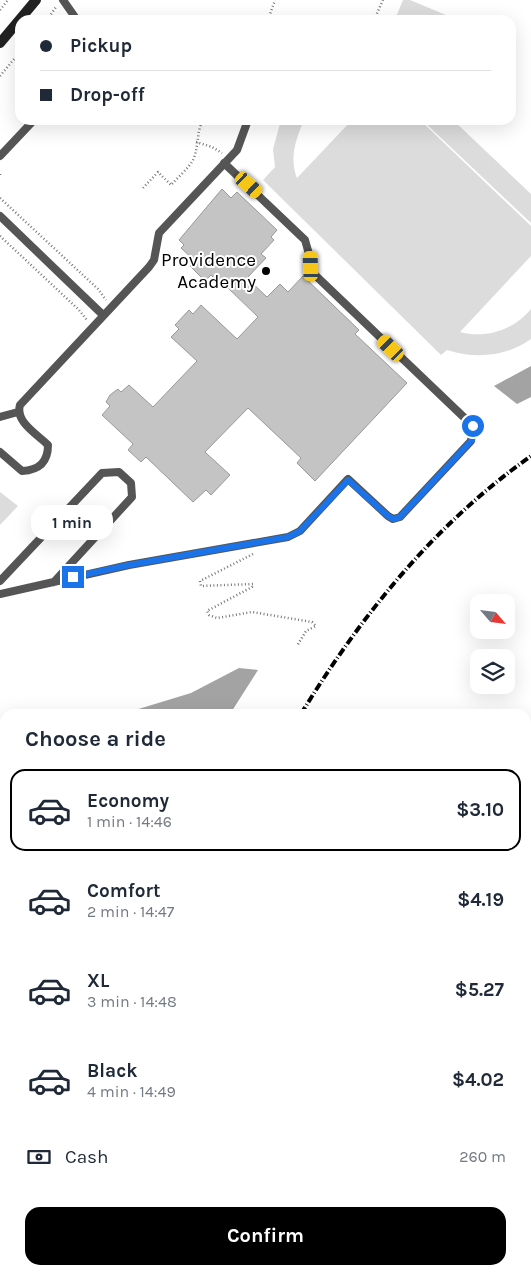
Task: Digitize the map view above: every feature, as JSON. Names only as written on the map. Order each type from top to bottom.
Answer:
[{"type":"street","points":[[23,15],[36,0]]},
{"type":"street","points":[[0,43],[15,25]]},
{"type":"lane","points":[[63,0],[74,15]]},
{"type":"lane","points":[[0,156],[29,125]]},
{"type":"lane","points":[[0,452],[22,471],[38,468],[44,461],[48,445],[20,419],[18,412],[20,405],[154,260],[160,233],[227,160],[242,140],[246,125]]},
{"type":"lane","points":[[0,594],[129,565],[288,537],[300,531],[348,480],[388,516],[393,519],[400,517],[472,440],[473,426],[315,275],[305,240],[227,160]]},
{"type":"lane","points":[[0,216],[103,315]]},
{"type":"lane","points":[[0,416],[18,412]]},
{"type":"lane","points":[[0,581],[102,473],[119,472],[131,483],[132,497],[54,582]]},
{"type":"path","points":[[0,10],[8,0]]},
{"type":"path","points":[[270,15],[275,0]]},
{"type":"path","points":[[376,15],[383,0]]},
{"type":"path","points":[[51,15],[57,7]]},
{"type":"path","points":[[0,76],[15,58]]},
{"type":"path","points":[[143,188],[158,172],[171,185],[193,160],[200,125]]},
{"type":"path","points":[[196,142],[212,147],[227,160]]},
{"type":"path","points":[[0,198],[98,289]]},
{"type":"path","points":[[0,236],[78,309],[82,315]]},
{"type":"path","points":[[256,542],[257,552],[200,582],[202,586],[253,584],[252,587],[207,611],[209,616],[217,618],[252,612],[312,622],[316,626],[306,631],[296,646]]},
{"type":"shaded area","points":[[403,0],[410,0],[446,15],[397,15]]},
{"type":"shaded area","points":[[280,125],[302,125],[296,141],[294,156],[297,178],[347,125],[425,125],[531,226],[531,256],[460,332],[480,334],[499,331],[516,322],[531,309],[531,339],[511,350],[490,355],[468,355],[447,350],[441,355],[263,180],[275,167],[273,149]]},
{"type":"shaded area","points":[[427,125],[458,125],[531,194],[531,223]]},
{"type":"shaded area","points":[[531,366],[531,397],[517,404],[494,386]]},
{"type":"shaded area","points":[[0,492],[18,506],[0,525]]},
{"type":"shaded area","points":[[239,668],[258,670],[233,709],[139,709],[191,693]]},
{"type":"building","points":[[222,189],[231,198],[237,192],[277,230],[271,237],[274,240],[261,254],[266,258],[247,278],[267,297],[280,284],[288,292],[303,276],[359,330],[355,334],[407,383],[315,481],[297,463],[301,458],[248,408],[205,452],[230,475],[211,495],[206,490],[193,502],[146,457],[141,462],[128,450],[133,444],[102,415],[110,406],[106,402],[110,395],[118,389],[121,392],[129,385],[153,407],[197,361],[171,337],[179,329],[175,325],[189,310],[193,314],[201,305],[237,339],[258,317],[227,287],[225,289],[211,275],[205,281],[190,266],[195,261],[181,248],[184,245],[179,240]]},
{"type":"railway","points":[[304,709],[349,641],[403,573],[463,511],[531,456]]},
{"type":"place","name":"Providence Academy","points":[[266,271]]},
{"type":"route","points":[[73,577],[129,565],[288,537],[300,531],[348,480],[388,516],[393,519],[400,517],[472,440],[473,426]]}]
